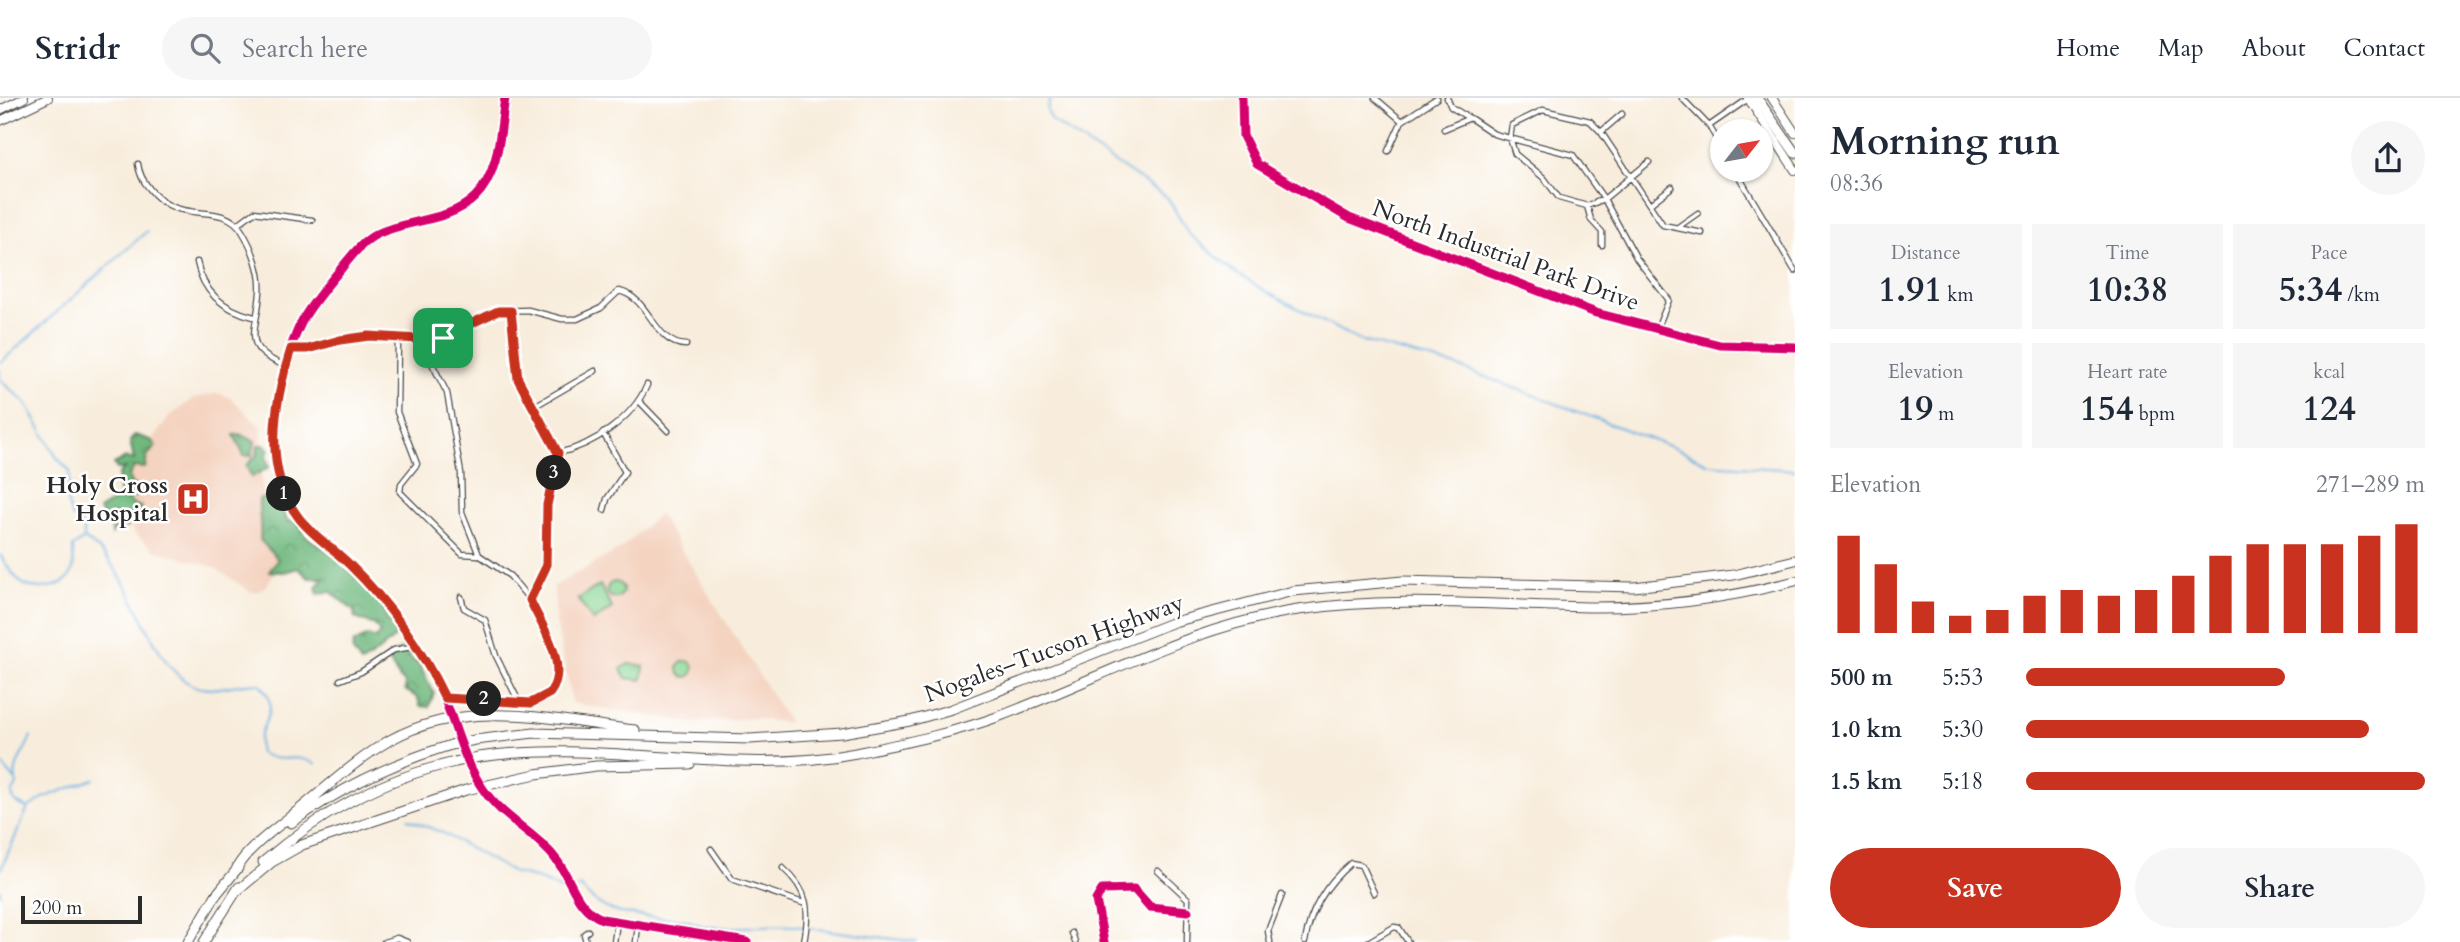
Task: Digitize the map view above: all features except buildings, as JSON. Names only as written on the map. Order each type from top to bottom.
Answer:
[{"type":"highway","points":[[0,110],[24,98]]},
{"type":"highway","points":[[0,121],[48,98]]},
{"type":"highway","points":[[1748,98],[1795,170]]},
{"type":"highway","points":[[1757,98],[1795,153]]},
{"type":"highway","points":[[1763,98],[1795,146]]},
{"type":"highway","points":[[1772,98],[1795,132]]},
{"type":"highway","name":"Nogales–Tucson Highway","points":[[188,942],[216,895],[236,870],[291,823],[345,787],[394,764],[451,745],[505,735],[567,733],[796,738],[910,721],[991,696],[1174,621],[1293,591],[1403,581],[1591,587],[1684,582],[1795,558]]},
{"type":"highway","name":"Nogales–Tucson Highway","points":[[204,942],[237,891],[265,860],[342,803],[389,782],[455,762],[479,757],[561,752],[723,762],[833,757],[972,725],[1147,652],[1245,621],[1298,610],[1422,600],[1633,606],[1689,602],[1795,581]]},
{"type":"highway","points":[[236,870],[287,820],[380,746],[403,734],[453,717],[486,714],[515,716],[705,738]]},
{"type":"highway","points":[[237,891],[272,862],[312,840],[481,788],[536,775],[596,766],[723,762]]},
{"type":"street","points":[[505,98],[495,154],[484,187],[465,205],[452,212],[396,227],[366,240],[316,300],[291,349],[286,366],[274,447],[282,490],[300,520],[350,565],[418,646],[445,698],[481,788],[499,810],[545,847],[568,878],[582,907],[594,915],[617,922],[747,942]]},
{"type":"street","name":"North Industrial Park Drive","points":[[1242,98],[1243,136],[1257,164],[1329,207],[1362,223],[1596,313],[1732,347],[1795,347]]},
{"type":"street","points":[[1375,98],[1402,121]]},
{"type":"street","points":[[1388,151],[1402,121],[1437,98]]},
{"type":"street","points":[[1447,98],[1451,107],[1494,134],[1573,155],[1604,199],[1637,259],[1669,300],[1657,329]]},
{"type":"street","points":[[1682,98],[1709,126],[1748,98]]},
{"type":"street","points":[[1649,162],[1632,176],[1604,199],[1587,206],[1559,198],[1544,178],[1515,154],[1510,138],[1513,125],[1543,110],[1590,121],[1601,132],[1632,176],[1664,225],[1703,233]]},
{"type":"street","points":[[1601,132],[1622,114]]},
{"type":"street","points":[[1444,129],[1470,118]]},
{"type":"street","points":[[138,164],[138,172],[149,190],[167,208],[224,216],[238,224],[246,237],[260,280],[253,338],[257,349],[286,366]]},
{"type":"street","points":[[1742,182],[1795,271]]},
{"type":"street","points":[[1650,204],[1672,187]]},
{"type":"street","points":[[1587,206],[1591,220],[1602,232],[1602,244]]},
{"type":"street","points":[[238,224],[254,212],[312,220]]},
{"type":"street","points":[[1677,228],[1698,213]]},
{"type":"street","points":[[197,262],[199,273],[220,303],[254,317]]},
{"type":"street","points":[[291,349],[308,349],[354,337],[420,340],[443,338],[485,315],[511,311],[528,310],[562,319],[577,318],[601,308],[621,291],[642,306],[665,338],[686,345]]},
{"type":"street","points":[[511,311],[518,379],[558,453],[547,505],[546,567],[530,600]]},
{"type":"street","points":[[398,338],[397,412],[417,464],[401,484],[400,492],[462,554],[479,555],[510,576],[530,600],[557,662],[557,678],[545,698],[519,702],[445,698]]},
{"type":"street","points":[[420,340],[447,393],[461,473],[462,512],[479,555]]},
{"type":"street","points":[[533,407],[595,371]]},
{"type":"street","points":[[558,453],[603,433],[639,401],[647,385]]},
{"type":"street","points":[[639,401],[668,431]]},
{"type":"street","points":[[603,433],[625,472],[607,499],[604,510]]},
{"type":"street","points":[[461,597],[464,608],[485,620],[496,656],[519,702]]},
{"type":"street","points":[[340,680],[362,672],[394,650],[418,646]]},
{"type":"street","points":[[711,849],[732,879],[806,904]]},
{"type":"street","points":[[1306,942],[1313,909],[1327,888],[1351,863],[1358,862],[1361,865],[1374,893]]},
{"type":"street","points":[[783,868],[795,880],[809,913],[804,942]]},
{"type":"street","points":[[1158,871],[1188,899],[1187,942]]},
{"type":"street","points":[[1104,942],[1096,900],[1102,890],[1133,889],[1150,908],[1188,911]]},
{"type":"street","points":[[1270,942],[1268,931],[1282,895]]},
{"type":"street","points":[[614,942],[617,922]]},
{"type":"street","points":[[636,942],[638,926]]},
{"type":"street","points":[[1368,942],[1389,928],[1399,928],[1408,942]]},
{"type":"street","points":[[586,942],[584,934],[588,931]]},
{"type":"street","points":[[1072,933],[1075,942]]},
{"type":"street","points":[[384,942],[397,938],[407,942]]},
{"type":"shaded area","name":"Holy Cross Hospital","points":[[218,393],[231,398],[262,428],[261,476],[265,506],[285,559],[265,587],[257,592],[251,592],[214,567],[155,550],[135,534],[127,519],[123,492],[137,461],[168,418],[192,399]]},
{"type":"shaded area","points":[[659,514],[789,723],[752,718],[692,723],[572,703],[556,623],[554,586],[622,548]]},
{"type":"green space","points":[[239,434],[255,441],[252,456],[244,456],[234,435]]},
{"type":"green space","points":[[135,435],[151,440],[156,446],[147,456],[145,468],[134,467],[129,476],[131,484],[134,485],[135,497],[130,497],[130,503],[141,507],[140,516],[133,516],[126,528],[119,524],[112,534],[111,519],[104,518],[99,510],[120,497],[118,475],[124,468],[117,469],[114,464],[126,458],[134,460],[130,441]]},
{"type":"green space","points":[[258,445],[265,445],[269,450],[266,455],[269,467],[252,477],[246,466],[257,455]]},
{"type":"green space","points":[[273,496],[282,505],[287,521],[298,522],[306,536],[333,555],[382,602],[387,621],[396,623],[402,632],[361,663],[352,650],[354,643],[368,636],[376,639],[380,633],[375,625],[355,618],[354,611],[330,591],[318,594],[316,587],[324,578],[309,578],[298,568],[284,572],[269,571],[278,559],[260,540],[259,499]]},
{"type":"green space","points":[[612,582],[618,582],[623,590],[621,596],[612,598],[607,593],[607,587]]},
{"type":"green space","points":[[600,585],[612,608],[593,621],[578,599]]},
{"type":"green space","points":[[401,649],[420,666],[434,693],[429,707],[420,706],[418,698],[405,690],[405,683],[387,658]]},
{"type":"green space","points":[[683,661],[689,661],[694,669],[692,675],[683,677],[678,672],[678,666]]},
{"type":"green space","points":[[628,664],[644,666],[642,680],[626,678],[621,669]]},
{"type":"waterway","points":[[1051,98],[1047,110],[1052,121],[1168,198],[1188,233],[1236,273],[1358,340],[1453,365],[1682,451],[1709,464],[1795,470]]},
{"type":"waterway","points":[[0,363],[147,231]]},
{"type":"waterway","points":[[0,370],[0,379]]},
{"type":"waterway","points":[[0,380],[26,403],[57,458],[70,471],[67,501],[72,517],[83,528],[84,537]]},
{"type":"waterway","points":[[0,555],[22,583],[45,588],[60,584],[70,575],[73,569],[73,547],[84,539],[102,553],[118,572],[155,643],[168,664],[183,679],[208,689],[260,684],[270,703],[270,711],[259,743],[260,753],[268,757],[307,760],[315,764]]},
{"type":"waterway","points":[[27,808],[14,801],[12,793],[17,785],[17,766],[31,736]]},
{"type":"waterway","points":[[0,762],[15,780]]},
{"type":"waterway","points":[[0,871],[28,808],[45,797],[94,779]]},
{"type":"waterway","points":[[408,819],[443,833],[514,873],[535,878],[567,892],[571,890]]},
{"type":"waterway","points":[[577,888],[580,886],[590,898],[602,906],[628,914],[685,920],[708,927],[804,927]]},
{"type":"waterway","points":[[809,928],[917,942]]},
{"type":"cycle path","points":[[505,98],[494,164],[490,176],[475,197],[454,211],[389,229],[371,237],[352,255],[302,321],[282,382],[275,429],[275,452],[283,491],[296,513],[312,531],[350,564],[385,602],[433,673],[468,761],[483,789],[500,809],[550,852],[586,908],[602,919],[747,942]]},
{"type":"cycle path","points":[[1242,98],[1243,136],[1257,164],[1349,218],[1596,313],[1720,345],[1795,347]]},
{"type":"cycle path","points":[[1104,942],[1096,900],[1102,890],[1134,889],[1150,907],[1188,911]]},
{"type":"place","name":"Holy Cross Hospital","points":[[193,499]]},
{"type":"route","points":[[511,311],[518,379],[558,453],[548,492],[546,567],[530,600],[551,646],[558,672],[555,687],[538,702],[445,698],[408,632],[350,565],[300,520],[282,490],[277,474],[274,447],[278,404],[291,349],[308,349],[354,337],[420,340],[443,338],[492,312],[511,311]]}]
